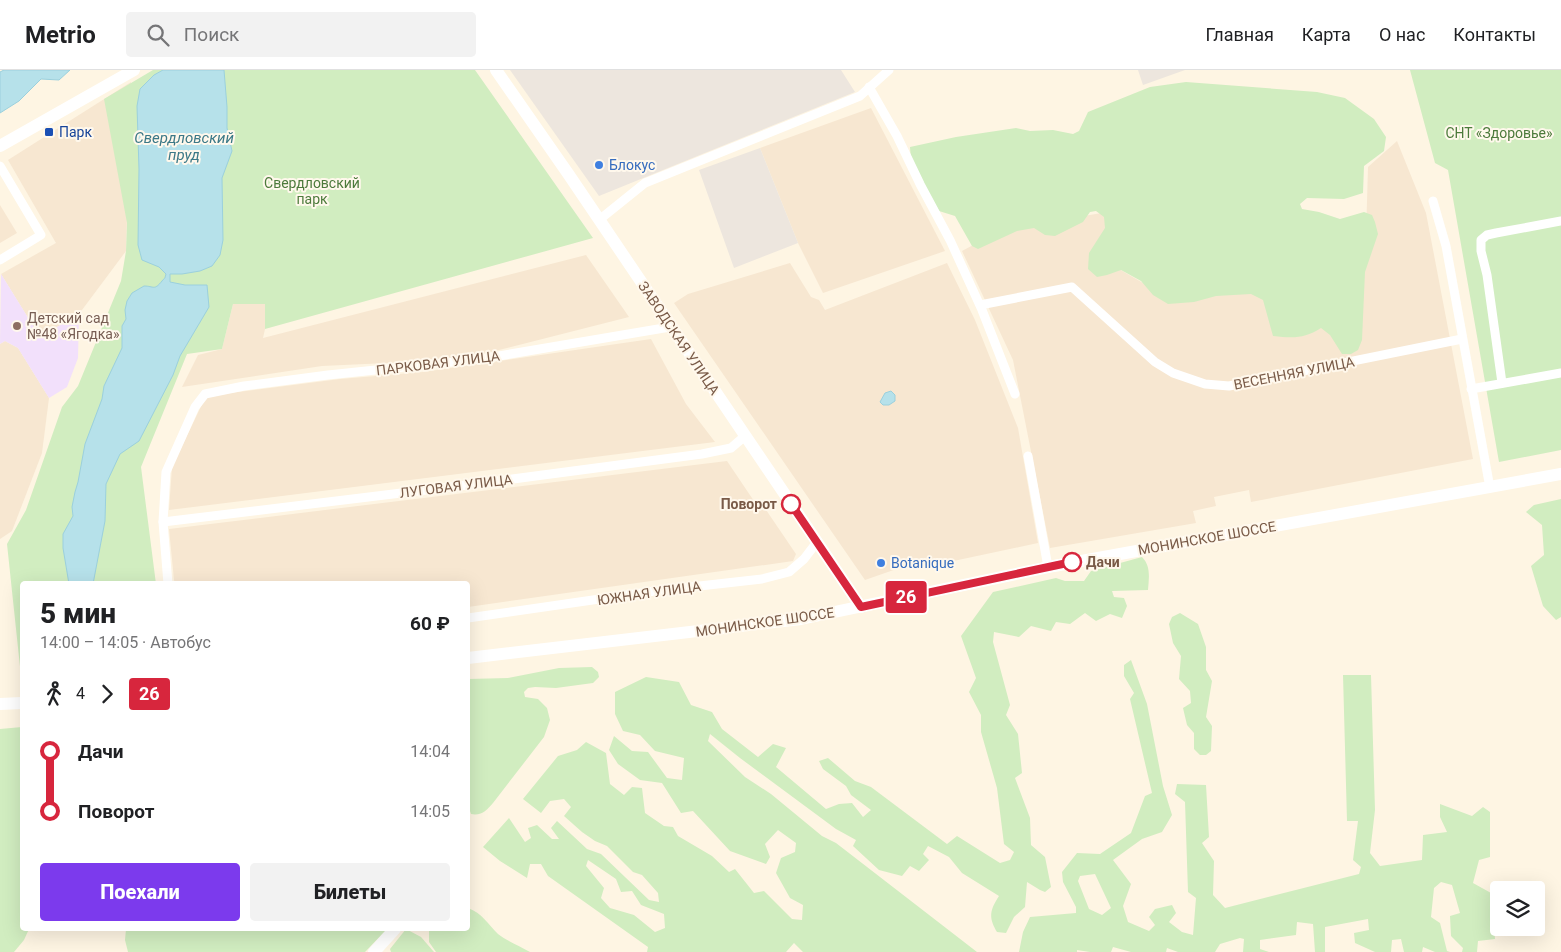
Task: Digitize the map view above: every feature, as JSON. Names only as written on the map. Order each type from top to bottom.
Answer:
[{"type":"main road","points":[[0,146],[134,70]]},
{"type":"main road","name":"ЗАВОДСКАЯ УЛИЦА","points":[[496,70],[861,607]]},
{"type":"main road","name":"МОНИНСКОЕ ШОССЕ","points":[[470,658],[780,622],[861,607],[1048,567],[1561,474]]},
{"type":"main road","points":[[0,704],[20,703]]},
{"type":"main road","points":[[374,952],[393,931]]},
{"type":"street","points":[[599,220],[645,183],[860,96],[889,70]]},
{"type":"street","points":[[870,87],[950,240],[980,305],[1015,394]]},
{"type":"street","points":[[0,166],[41,236],[0,260]]},
{"type":"street","points":[[1434,201],[1446,246],[1470,389],[1490,488]]},
{"type":"street","points":[[1502,383],[1487,275],[1481,251],[1481,240],[1487,235],[1496,232],[1561,221]]},
{"type":"street","name":"ВЕСЕННЯЯ УЛИЦА","points":[[980,305],[1072,288],[1155,362],[1174,373],[1205,384],[1229,386],[1462,339]]},
{"type":"street","name":"ПАРКОВАЯ УЛИЦА","points":[[163,522],[166,472],[195,407],[206,394],[244,386],[328,375],[481,359],[670,327]]},
{"type":"street","points":[[1470,389],[1561,373]]},
{"type":"street","name":"ЛУГОВАЯ УЛИЦА","points":[[163,522],[457,487],[702,454],[731,448],[745,436]]},
{"type":"street","points":[[1028,456],[1048,567]]},
{"type":"street","points":[[163,522],[168,581]]},
{"type":"street","name":"ЮЖНАЯ УЛИЦА","points":[[470,618],[654,591],[762,579],[789,572],[817,542]]},
{"type":"shaded area","points":[[510,70],[841,70],[855,92],[599,196]]},
{"type":"shaded area","points":[[1138,70],[1185,70],[1143,85]]},
{"type":"shaded area","points":[[131,82],[126,251],[79,314],[40,337],[1,274],[56,243],[8,160]]},
{"type":"shaded area","points":[[871,108],[945,251],[823,293],[798,243],[760,148]]},
{"type":"shaded area","points":[[1397,141],[1426,213],[1473,459],[1251,502],[1249,490],[1214,497],[1216,506],[1193,511],[1196,523],[1050,548],[1013,360],[962,251],[1003,229],[1108,212],[1112,265],[1169,298],[1365,271],[1368,167]]},
{"type":"shaded area","points":[[760,148],[798,243],[734,268],[699,170]]},
{"type":"shaded area","points":[[0,205],[17,233],[0,243]]},
{"type":"shaded area","points":[[586,255],[629,317],[475,356],[322,366],[182,387],[198,355],[222,349],[233,304],[265,304],[263,338]]},
{"type":"shaded area","points":[[790,263],[811,297],[819,300],[825,310],[947,263],[975,320],[1018,428],[1038,543],[930,566],[928,558],[865,580],[674,303],[688,294]]},
{"type":"shaded area","name":"Детский сад №48 «Ягодка»","points":[[1,274],[40,337],[79,314],[78,358],[67,387],[49,398],[18,348],[5,341],[0,344]]},
{"type":"shaded area","points":[[651,339],[686,404],[715,442],[169,510],[172,467],[206,396],[340,379],[423,372]]},
{"type":"shaded area","points":[[5,341],[18,348],[49,398],[42,453],[12,531],[0,539],[0,344]]},
{"type":"shaded area","points":[[727,461],[756,504],[760,501],[796,554],[793,561],[470,607],[470,581],[174,581],[169,529]]},
{"type":"green space","name":"Свердловский парк","points":[[153,70],[475,70],[593,238],[265,329],[265,304],[233,304],[222,349],[187,354],[141,467],[156,581],[20,581],[20,667],[7,544],[26,510],[62,407],[78,386],[121,281],[126,251],[127,223],[104,99]]},
{"type":"green space","name":"СНТ «Здоровье»","points":[[1410,70],[1561,70],[1561,450],[1499,462],[1448,170],[1435,163]]},
{"type":"green space","points":[[1186,82],[1317,92],[1345,98],[1374,119],[1386,137],[1384,151],[1364,166],[1363,193],[1344,199],[1307,198],[1300,204],[1302,209],[1340,219],[1364,212],[1372,215],[1375,222],[1378,234],[1365,272],[1362,340],[1358,350],[1351,354],[1342,354],[1330,335],[1321,328],[1298,337],[1273,336],[1263,300],[1251,294],[1216,296],[1194,302],[1168,304],[1153,295],[1141,281],[1121,270],[1097,277],[1088,269],[1089,253],[1105,228],[1104,217],[1096,211],[1090,212],[1083,222],[1055,236],[1045,235],[1034,228],[1017,231],[978,249],[972,246],[955,216],[939,211],[911,161],[910,147],[956,137],[1016,128],[1030,131],[1053,130],[1073,134],[1079,131],[1088,112],[1150,87]]},
{"type":"green space","points":[[1561,499],[1561,617],[1556,620],[1543,606],[1531,566],[1544,555],[1542,525],[1526,512],[1534,505]]},
{"type":"green space","points":[[1142,557],[1148,568],[1148,590],[1112,591],[1114,597],[1124,598],[1127,606],[1122,618],[1110,614],[1096,621],[1085,613],[1070,624],[1056,622],[1051,631],[1031,626],[1019,637],[994,632],[993,642],[1010,705],[1006,715],[1018,734],[1022,773],[1015,778],[1030,818],[1031,845],[1045,857],[1051,887],[1045,892],[1027,882],[1025,907],[1014,917],[1006,933],[997,932],[991,918],[992,910],[999,896],[962,873],[949,857],[928,846],[923,854],[929,860],[919,871],[910,866],[902,876],[879,870],[853,846],[856,840],[836,829],[710,734],[708,741],[745,777],[771,794],[822,836],[836,843],[977,952],[803,952],[794,943],[786,952],[647,952],[648,947],[548,876],[541,864],[530,864],[527,878],[500,861],[483,847],[509,818],[525,842],[531,838],[528,828],[537,825],[552,839],[559,839],[551,828],[557,821],[587,849],[601,854],[649,900],[659,902],[658,893],[642,875],[633,872],[607,846],[595,841],[582,832],[564,816],[571,807],[564,799],[550,801],[541,813],[523,799],[558,756],[577,750],[586,742],[606,753],[610,784],[624,795],[632,787],[642,788],[645,813],[664,826],[673,827],[678,836],[712,856],[729,872],[735,869],[754,893],[764,891],[792,919],[802,920],[803,905],[790,898],[776,873],[781,858],[795,852],[796,843],[778,830],[765,844],[770,857],[766,864],[730,851],[693,811],[681,813],[662,783],[640,780],[618,764],[609,750],[614,736],[632,751],[648,752],[667,778],[682,780],[684,758],[655,751],[640,735],[623,731],[615,714],[615,692],[646,677],[679,682],[691,705],[712,712],[722,729],[758,757],[773,744],[786,748],[776,767],[826,809],[839,804],[852,803],[863,817],[871,810],[851,795],[846,786],[823,769],[819,761],[828,758],[855,781],[871,787],[947,844],[957,836],[1000,863],[1010,860],[1014,852],[1004,844],[997,788],[981,732],[981,715],[969,692],[976,678],[961,636],[993,592],[1056,578],[1065,581],[1084,581],[1091,571]],"holes":[[[588,860],[616,879],[621,892],[632,891],[641,905],[664,914],[665,928],[655,932],[634,915],[610,908],[601,898],[604,888],[586,866]]]},
{"type":"green space","points":[[1180,613],[1198,624],[1206,647],[1206,670],[1212,681],[1206,717],[1212,726],[1211,751],[1206,755],[1200,755],[1194,749],[1194,733],[1187,725],[1183,708],[1191,703],[1190,691],[1179,679],[1181,656],[1173,643],[1169,624],[1172,617]]},
{"type":"green space","points":[[1131,660],[1147,704],[1163,786],[1172,815],[1162,832],[1142,839],[1113,860],[1131,884],[1123,906],[1128,922],[1149,931],[1155,925],[1149,917],[1155,909],[1172,905],[1176,913],[1169,922],[1182,932],[1193,935],[1196,898],[1188,892],[1185,802],[1175,794],[1177,784],[1206,785],[1209,837],[1202,843],[1214,861],[1213,895],[1225,908],[1359,874],[1361,867],[1353,860],[1358,821],[1347,821],[1343,675],[1371,675],[1375,810],[1370,853],[1380,866],[1422,860],[1423,835],[1447,832],[1440,817],[1440,804],[1472,816],[1483,807],[1490,812],[1490,857],[1479,860],[1473,883],[1490,892],[1490,936],[1495,936],[1495,939],[1478,941],[1477,952],[1462,952],[1463,948],[1451,936],[1450,916],[1460,913],[1452,885],[1441,882],[1434,888],[1431,917],[1440,923],[1447,951],[1450,952],[1435,952],[1423,947],[1422,952],[1404,952],[1401,939],[1392,940],[1391,952],[1375,952],[1355,943],[1354,933],[1369,930],[1368,919],[1325,927],[1325,952],[1315,952],[1313,924],[1297,922],[1296,935],[1260,940],[1260,949],[1269,952],[1243,952],[1244,939],[1240,938],[1220,944],[1215,952],[1178,952],[1167,948],[1166,952],[1131,952],[1113,947],[1111,952],[1077,950],[1077,952],[1019,952],[1023,932],[1030,917],[1076,913],[1076,907],[1063,882],[1062,872],[1077,853],[1100,854],[1131,833],[1145,796],[1152,793],[1130,699],[1134,693],[1124,676],[1124,665]],"holes":[[[1095,874],[1111,908],[1102,915],[1089,909],[1078,881],[1080,876]]]},
{"type":"green space","points":[[592,667],[598,672],[599,677],[593,683],[556,688],[535,687],[528,688],[524,692],[525,697],[538,699],[547,708],[550,720],[544,737],[489,808],[481,813],[471,814],[470,679],[508,678],[559,668]]},
{"type":"green space","points":[[20,727],[20,931],[28,931],[24,940],[14,952],[0,952],[0,729]]},
{"type":"green space","points":[[470,909],[481,916],[502,937],[530,952],[436,952],[429,942],[429,931],[470,931]]},
{"type":"green space","points":[[126,931],[385,931],[365,952],[128,952],[125,940]]},
{"type":"green space","points":[[404,931],[410,931],[421,937],[434,952],[391,952],[390,949]]},
{"type":"water","points":[[4,70],[70,70],[59,80],[41,79],[19,101],[0,113],[0,72]]},
{"type":"water","name":"Свердловский пруд","points":[[163,70],[224,70],[227,128],[232,151],[222,178],[223,240],[220,255],[212,266],[200,271],[170,274],[170,282],[185,285],[207,285],[209,307],[180,356],[173,375],[139,441],[120,454],[106,484],[105,521],[94,581],[68,581],[63,548],[63,534],[73,516],[72,507],[85,444],[102,399],[104,386],[122,348],[122,326],[126,319],[127,301],[132,293],[144,286],[157,286],[165,278],[166,274],[159,267],[142,260],[138,245],[139,169],[137,106],[140,89],[154,75]]},
{"type":"water","points":[[891,391],[895,395],[895,401],[889,405],[883,405],[880,402],[885,393]]},
{"type":"bus line","name":"26","points":[[791,504],[861,607],[1072,562]]},
{"type":"place","name":"Парк","points":[[49,132]]},
{"type":"place","name":"Блокус","points":[[599,165]]},
{"type":"place","name":"Детский сад №48 «Ягодка»","points":[[17,326]]},
{"type":"place","name":"Поворот","points":[[791,504]]},
{"type":"place","name":"Дачи","points":[[1072,562]]},
{"type":"place","name":"Botanique","points":[[881,563]]}]
